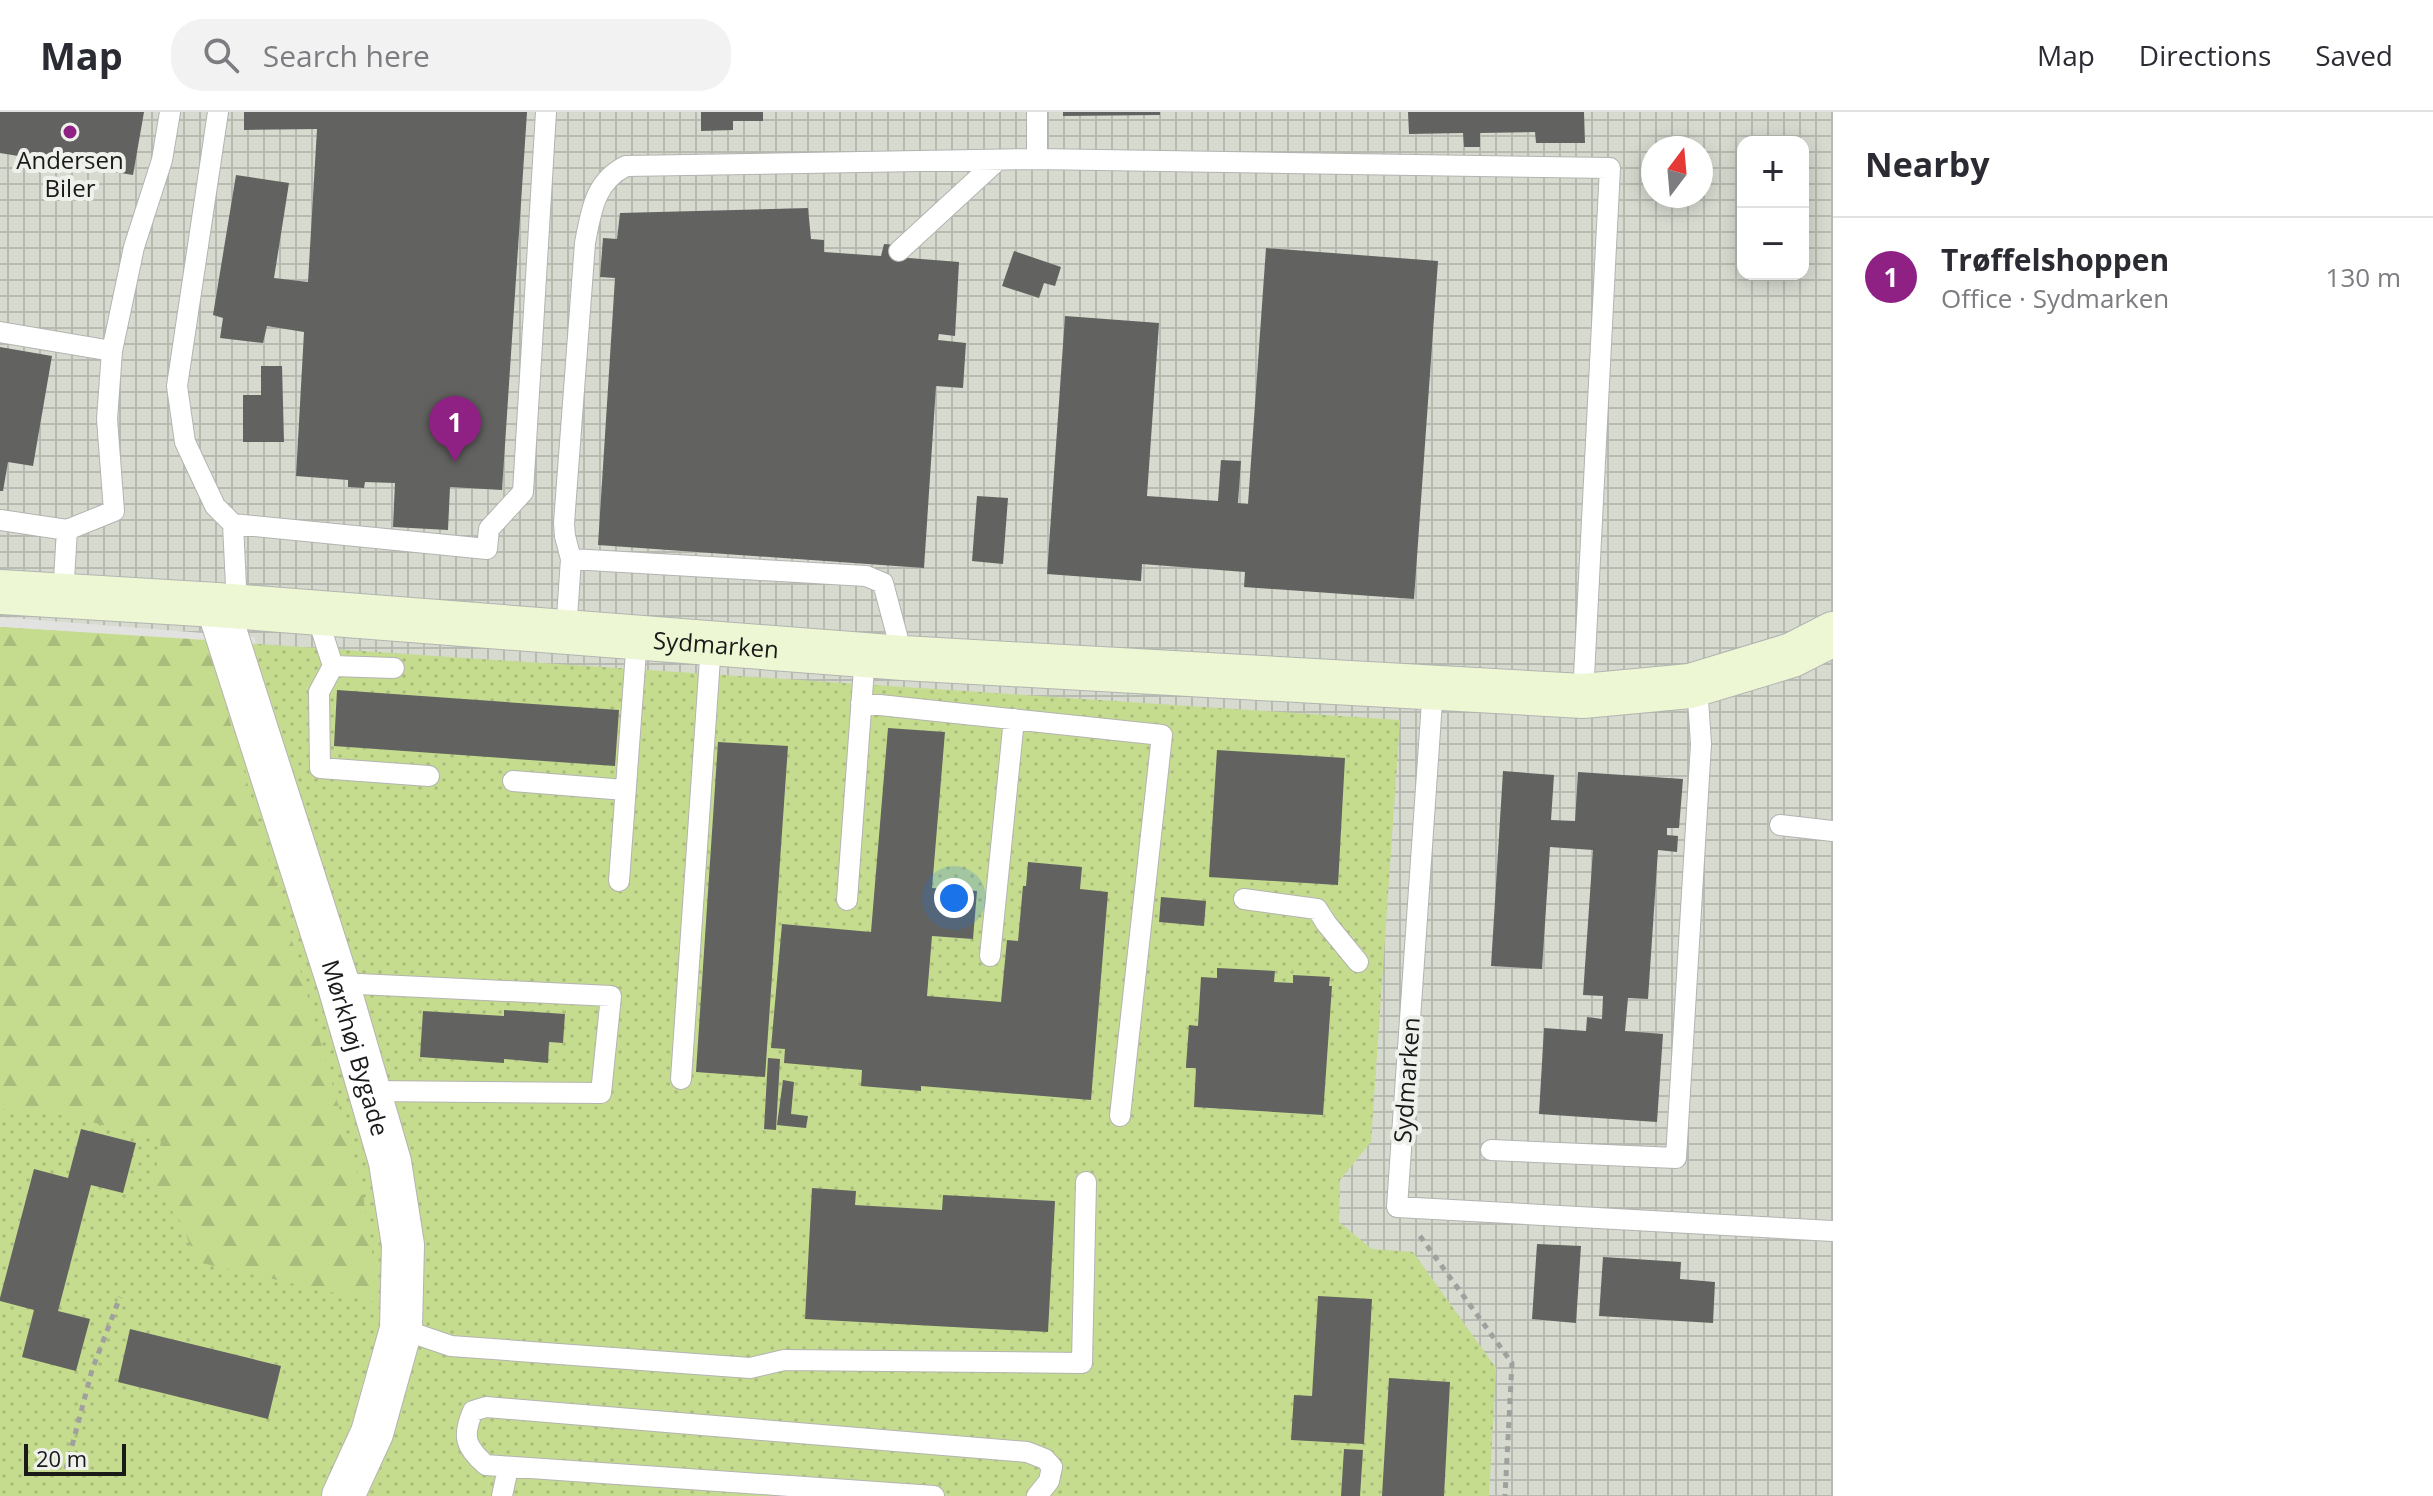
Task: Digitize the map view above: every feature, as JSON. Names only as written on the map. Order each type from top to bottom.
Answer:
[{"type":"street","name":"Sydmarken","points":[[0,592],[227,606],[884,657],[1583,696],[1697,684],[1792,655],[1833,634]]},
{"type":"street","name":"Mørkhøj Bygade","points":[[227,606],[390,1162],[403,1245],[401,1329],[372,1433],[343,1496]]},
{"type":"lane","points":[[0,520],[67,530],[114,511],[107,419],[112,351],[134,247],[162,160],[170,112]]},
{"type":"lane","points":[[218,112],[177,386],[185,442],[215,506],[233,524],[487,549],[489,529],[523,492],[546,112]]},
{"type":"lane","points":[[1037,112],[1037,159]]},
{"type":"lane","points":[[566,632],[571,559],[564,523],[585,243],[601,186],[611,173],[626,166],[1037,159],[1610,168],[1583,696]]},
{"type":"lane","points":[[899,251],[998,160]]},
{"type":"lane","points":[[0,332],[112,351]]},
{"type":"lane","points":[[227,606],[233,524]]},
{"type":"lane","points":[[63,596],[67,530]]},
{"type":"lane","points":[[571,559],[866,576],[883,583],[884,657],[861,703],[847,900]]},
{"type":"lane","points":[[316,613],[333,666],[319,692],[320,768],[429,776]]},
{"type":"lane","points":[[619,881],[637,638]]},
{"type":"lane","points":[[681,1079],[711,644]]},
{"type":"lane","points":[[333,666],[394,668]]},
{"type":"lane","points":[[1491,1150],[1676,1158],[1701,744],[1697,684]]},
{"type":"lane","name":"Sydmarken","points":[[1397,1207],[1433,687]]},
{"type":"lane","points":[[861,703],[1162,735],[1120,1116]]},
{"type":"lane","points":[[990,956],[1014,719]]},
{"type":"lane","points":[[513,781],[625,790]]},
{"type":"lane","points":[[1780,825],[1833,831]]},
{"type":"lane","points":[[1244,899],[1317,909],[1358,962]]},
{"type":"lane","points":[[338,983],[611,996],[601,1093],[368,1091]]},
{"type":"lane","points":[[401,1329],[451,1346],[750,1368],[784,1360],[1082,1363],[1086,1182]]},
{"type":"lane","points":[[1397,1207],[1833,1231]]},
{"type":"lane","points":[[934,1496],[486,1465],[468,1446],[465,1428],[473,1411],[486,1407],[1027,1452],[1045,1459],[1052,1467],[1049,1481],[1037,1496]]},
{"type":"lane","points":[[502,1496],[508,1468]]},
{"type":"path","points":[[1397,1207],[1512,1363],[1505,1496]]},
{"type":"path","points":[[66,1469],[92,1370],[120,1297]]},
{"type":"shaded area","points":[[0,112],[1833,112],[1833,1496],[388,1496],[426,1187],[254,637],[0,617]]},
{"type":"green space","points":[[0,627],[1400,720],[1371,1142],[1340,1180],[1339,1222],[1372,1249],[1413,1252],[1496,1368],[1489,1496],[0,1496]]},
{"type":"green space","points":[[0,627],[207,640],[362,1189],[380,1303],[197,1262],[181,1222],[153,1188],[161,1141],[70,1116],[0,1109]]},
{"type":"building","name":"Andersen Biler","points":[[0,112],[144,112],[133,175],[0,153]]},
{"type":"building","points":[[244,112],[527,112],[502,490],[450,487],[448,530],[393,527],[395,483],[365,482],[364,488],[348,487],[348,480],[296,476],[304,332],[267,326],[263,343],[220,338],[223,318],[213,315],[236,175],[289,183],[274,278],[308,282],[317,129],[244,130]]},
{"type":"building","points":[[701,112],[763,112],[763,121],[733,121],[733,130],[701,131]]},
{"type":"building","points":[[1063,112],[1160,112],[1160,115],[1063,116]]},
{"type":"building","points":[[1408,112],[1584,112],[1585,143],[1536,143],[1535,132],[1480,133],[1480,147],[1464,147],[1463,133],[1409,134]]},
{"type":"building","points":[[808,208],[811,239],[824,240],[824,252],[881,256],[884,244],[896,245],[896,257],[959,262],[955,336],[939,334],[938,340],[966,343],[963,388],[936,386],[924,568],[598,545],[615,278],[600,277],[603,238],[617,239],[620,213]]},
{"type":"building","points":[[1266,248],[1438,261],[1414,599],[1244,587],[1245,572],[1142,564],[1141,581],[1047,574],[1065,316],[1159,323],[1147,496],[1218,501],[1221,460],[1241,461],[1238,503],[1248,504]]},
{"type":"building","points":[[1014,251],[1061,267],[1055,286],[1044,283],[1039,298],[1002,286]]},
{"type":"building","points":[[0,347],[52,356],[33,466],[8,462],[3,491],[0,491]]},
{"type":"building","points":[[261,366],[282,366],[284,442],[243,442],[243,395],[261,395]]},
{"type":"building","points":[[977,496],[1008,498],[1003,564],[972,561]]},
{"type":"building","points":[[337,690],[619,710],[615,766],[334,746]]},
{"type":"building","points":[[888,728],[945,732],[932,888],[977,891],[973,939],[932,936],[927,996],[1001,1002],[1007,940],[1018,941],[1028,862],[1082,867],[1080,889],[1108,892],[1091,1100],[921,1086],[921,1091],[861,1086],[862,1070],[784,1063],[785,1049],[771,1048],[782,924],[871,932]]},
{"type":"building","points":[[718,742],[788,746],[765,1077],[696,1072]]},
{"type":"building","points":[[1217,750],[1345,758],[1338,885],[1209,877]]},
{"type":"building","points":[[1503,771],[1554,775],[1551,820],[1575,821],[1578,772],[1683,779],[1679,828],[1667,828],[1667,835],[1678,836],[1677,852],[1658,850],[1648,999],[1628,998],[1625,1031],[1663,1034],[1657,1122],[1539,1114],[1544,1028],[1586,1031],[1587,1017],[1602,1019],[1603,996],[1583,995],[1593,850],[1550,847],[1542,969],[1491,966]]},
{"type":"building","points":[[1161,897],[1206,901],[1204,926],[1159,922]]},
{"type":"building","points":[[1217,968],[1275,971],[1274,982],[1293,983],[1293,975],[1330,977],[1329,986],[1332,986],[1323,1115],[1194,1107],[1196,1068],[1186,1068],[1189,1025],[1198,1026],[1201,977],[1217,978]]},
{"type":"building","points":[[504,1010],[565,1014],[563,1043],[549,1042],[548,1063],[420,1057],[423,1011],[504,1016]]},
{"type":"building","points":[[768,1058],[780,1059],[776,1130],[764,1129]]},
{"type":"building","points":[[783,1080],[794,1082],[791,1114],[808,1116],[806,1128],[777,1125]]},
{"type":"building","points":[[81,1129],[136,1143],[123,1193],[91,1185],[58,1311],[90,1319],[76,1371],[22,1357],[34,1310],[0,1301],[0,1298],[34,1169],[68,1178]]},
{"type":"building","points":[[812,1188],[856,1191],[855,1205],[942,1210],[943,1195],[1055,1201],[1048,1332],[805,1319]]},
{"type":"building","points":[[1537,1244],[1581,1246],[1576,1323],[1532,1319]]},
{"type":"building","points":[[1603,1257],[1681,1262],[1680,1279],[1715,1282],[1713,1323],[1599,1316]]},
{"type":"building","points":[[1318,1296],[1372,1299],[1364,1444],[1291,1440],[1294,1395],[1312,1396]]},
{"type":"building","points":[[130,1329],[281,1366],[268,1419],[118,1382]]},
{"type":"building","points":[[1389,1378],[1450,1382],[1444,1496],[1382,1496]]},
{"type":"building","points":[[1344,1449],[1363,1450],[1360,1496],[1341,1496]]},
{"type":"place","name":"Andersen Biler","points":[[70,132]]},
{"type":"place","name":"Trøffelshoppen","points":[[455,462]]}]
